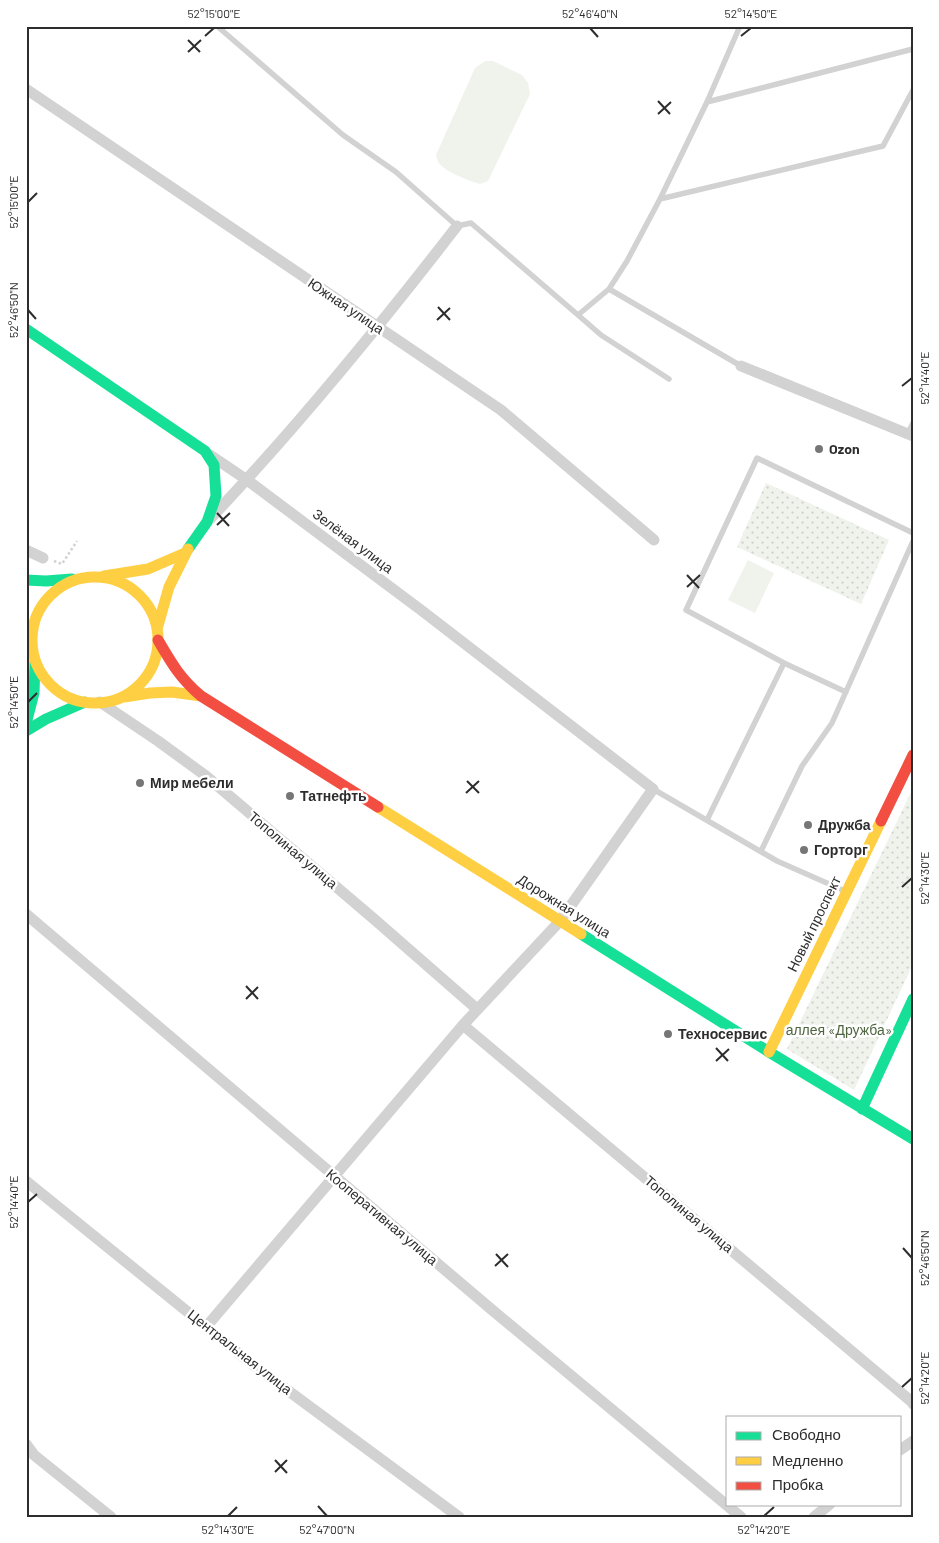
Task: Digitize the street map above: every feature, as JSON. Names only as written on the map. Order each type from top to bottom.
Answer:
[{"type":"main road","name":"Зелёная улица","points":[[26,329],[205,451]]},
{"type":"main road","points":[[120,698],[137,687],[150,670],[157,651],[158,634],[169,587],[185,553],[207,522],[216,496],[214,465],[205,451]]},
{"type":"main road","points":[[26,580],[97,577],[148,569],[185,553]]},
{"type":"main road","points":[[97,577],[113,579],[126,585],[148,605],[158,634],[173,666],[184,682],[201,696]]},
{"type":"main road","points":[[82,578],[67,583],[54,592],[44,603],[37,616],[29,642],[35,660],[43,675],[54,688],[69,697],[85,702],[100,702],[150,693],[172,692],[201,696]]},
{"type":"main road","points":[[26,724],[32,709],[36,684],[35,660]]},
{"type":"main road","name":"Дорожная улица","points":[[201,696],[769,1052],[913,1140]]},
{"type":"main road","points":[[26,731],[46,719],[85,702]]},
{"type":"main road","name":"Новый проспект","points":[[769,1052],[913,755]]},
{"type":"main road","points":[[862,1109],[913,999]]},
{"type":"street","name":"Южная улица","points":[[26,89],[501,410],[654,540]]},
{"type":"street","points":[[207,522],[247,480],[378,328],[457,226]]},
{"type":"street","points":[[742,366],[911,431]]},
{"type":"street","name":"Зелёная улица","points":[[205,451],[247,480],[428,616],[653,789]]},
{"type":"street","points":[[26,550],[43,558]]},
{"type":"street","name":"Тополиная улица","points":[[100,702],[206,776],[374,918],[477,1009]]},
{"type":"street","points":[[206,1327],[463,1025],[560,921],[653,789]]},
{"type":"street","name":"Кооперативная улица","points":[[26,914],[334,1176],[726,1504]]},
{"type":"street","name":"Тополиная улица","points":[[463,1025],[913,1404]]},
{"type":"street","name":"Центральная улица","points":[[26,1181],[260,1370],[459,1517]]},
{"type":"street","points":[[902,1449],[913,1441]]},
{"type":"street","points":[[26,1444],[34,1455],[111,1517]]},
{"type":"street","points":[[26,1465],[34,1455]]},
{"type":"street","name":"Кооперативная улица","points":[[728,1506],[741,1517]]},
{"type":"street","points":[[814,1517],[828,1506]]},
{"type":"lane","points":[[216,26],[343,135],[396,172],[457,226],[471,223],[601,335],[669,379]]},
{"type":"lane","points":[[578,315],[609,289],[627,261],[660,199],[707,102],[740,26]]},
{"type":"lane","points":[[707,102],[913,49]]},
{"type":"lane","points":[[660,199],[882,146],[913,90]]},
{"type":"lane","points":[[609,289],[742,366]]},
{"type":"lane","points":[[846,692],[784,663],[686,610],[757,458],[913,533]]},
{"type":"lane","points":[[761,851],[802,766],[832,723],[913,541]]},
{"type":"lane","points":[[707,820],[784,663]]},
{"type":"lane","points":[[653,789],[777,861],[846,892]]},
{"type":"path","points":[[43,558],[62,564],[77,541]]},
{"type":"green space","points":[[485,61],[493,61],[522,75],[528,83],[530,94],[488,181],[480,184],[447,170],[438,162],[436,155],[475,68]]},
{"type":"green space","points":[[766,483],[889,540],[861,604],[737,547]]},
{"type":"green space","points":[[748,560],[774,573],[755,613],[728,600]]},
{"type":"green space","name":"аллея «Дружба»","points":[[913,788],[913,964],[854,1090],[787,1049]]},
{"type":"traffic: fast","points":[[26,329],[205,451],[214,465],[216,496],[207,522],[188,549]]},
{"type":"traffic: fast","points":[[26,580],[72,579]]},
{"type":"traffic: fast","points":[[26,724],[34,693],[35,662]]},
{"type":"traffic: fast","points":[[26,731],[46,719],[85,702]]},
{"type":"traffic: fast","points":[[581,934],[769,1052],[913,1139]]},
{"type":"traffic: fast","points":[[862,1109],[913,999]]},
{"type":"traffic: slow","points":[[157,629],[169,587],[188,549]]},
{"type":"traffic: slow","points":[[104,576],[148,569],[185,553]]},
{"type":"traffic: slow","points":[[95,577],[119,582],[139,596],[153,616],[158,640],[153,664],[139,684],[119,698],[95,703],[71,698],[51,684],[37,664],[32,640],[37,616],[51,596],[71,582],[95,577]]},
{"type":"traffic: slow","points":[[124,697],[172,692],[201,696]]},
{"type":"traffic: slow","points":[[378,807],[581,934]]},
{"type":"traffic: slow","points":[[769,1052],[881,821]]},
{"type":"traffic: jam","points":[[158,640],[177,670],[201,696],[378,807]]},
{"type":"traffic: jam","points":[[881,821],[913,755]]},
{"type":"place","name":"Ozon","points":[[819,449]]},
{"type":"place","name":"Мир мебели","points":[[140,783]]},
{"type":"place","name":"Татнефть","points":[[290,796]]},
{"type":"place","name":"Дружба","points":[[808,825]]},
{"type":"place","name":"Горторг","points":[[804,850]]},
{"type":"place","name":"Техносервис","points":[[668,1034]]}]
